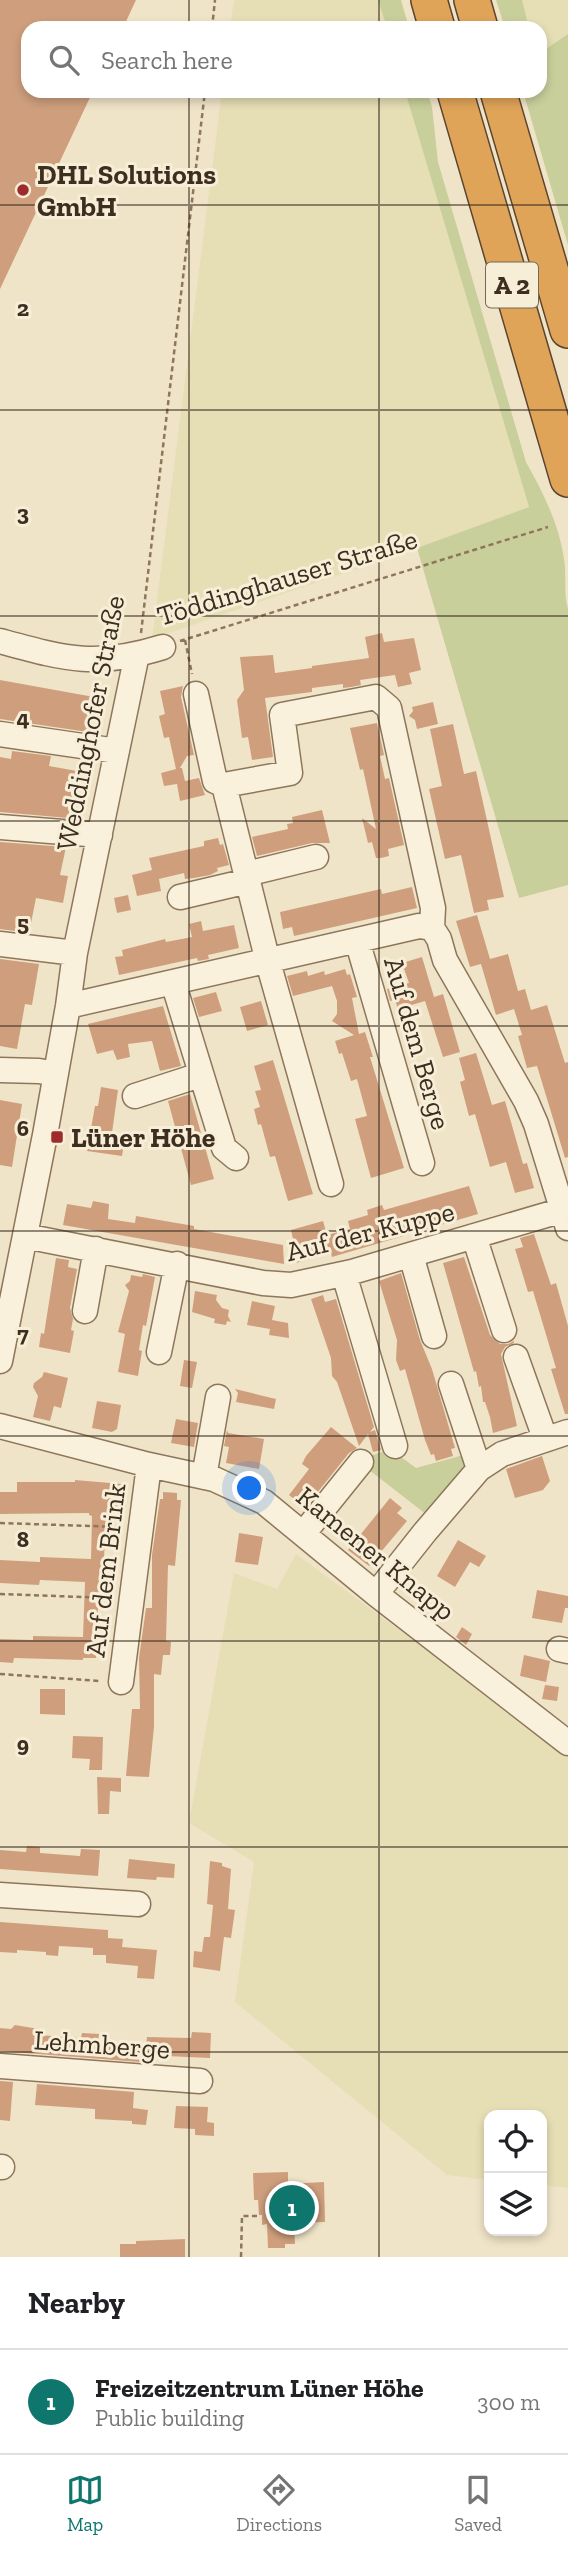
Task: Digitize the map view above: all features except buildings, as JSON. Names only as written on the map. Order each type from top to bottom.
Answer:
[{"type":"highway","points":[[429,0],[435,21]]},
{"type":"highway","points":[[472,0],[478,21]]},
{"type":"highway","name":"A 2","points":[[457,98],[568,479]]},
{"type":"highway","name":"A 2","points":[[500,98],[568,330]]},
{"type":"street","name":"Töddinghauser Straße","points":[[0,641],[64,658],[108,659],[174,643]]},
{"type":"street","name":"Weddinghofer Straße","points":[[0,1361],[56,1074],[75,953],[137,654]]},
{"type":"street","points":[[196,694],[215,781],[224,785],[290,773],[282,715],[376,697],[388,708],[433,908],[432,928]]},
{"type":"street","points":[[0,734],[117,751]]},
{"type":"street","points":[[224,785],[268,962],[331,1184]]},
{"type":"street","points":[[0,827],[100,835]]},
{"type":"street","points":[[180,897],[316,858]]},
{"type":"street","name":"Auf dem Berge","points":[[68,1006],[419,926],[432,928],[439,939],[445,960],[526,1101],[536,1124],[565,1219]]},
{"type":"street","name":"Auf dem Berge","points":[[357,940],[422,1163]]},
{"type":"street","points":[[0,944],[75,953]]},
{"type":"street","points":[[173,982],[224,1148],[236,1158]]},
{"type":"street","points":[[0,1070],[39,1070],[56,1074]]},
{"type":"street","points":[[135,1096],[200,1075]]},
{"type":"street","name":"Auf der Kuppe","points":[[25,1236],[263,1283],[292,1285],[344,1274],[474,1236],[565,1219]]},
{"type":"street","points":[[474,1236],[504,1330]]},
{"type":"street","points":[[85,1311],[96,1250]]},
{"type":"street","points":[[411,1255],[434,1336]]},
{"type":"street","points":[[159,1352],[177,1264]]},
{"type":"street","points":[[344,1274],[395,1446]]},
{"type":"street","points":[[376,1594],[479,1469],[502,1454],[556,1435],[516,1357]]},
{"type":"street","points":[[452,1384],[479,1469]]},
{"type":"street","points":[[204,1477],[218,1397]]},
{"type":"street","name":"Kamener Knapp","points":[[0,1426],[204,1477],[264,1502],[376,1594],[568,1743]]},
{"type":"street","points":[[303,1534],[360,1462]]},
{"type":"street","name":"Auf dem Brink","points":[[121,1682],[149,1465]]},
{"type":"street","points":[[0,1895],[138,1905]]},
{"type":"street","name":"Lehmberge","points":[[0,2066],[200,2081]]},
{"type":"path","points":[[213,21],[215,0]]},
{"type":"path","name":"Weddinghofer Straße","points":[[137,654],[204,98]]},
{"type":"path","name":"Töddinghauser Straße","points":[[174,643],[548,527]]},
{"type":"path","points":[[174,643],[196,694]]},
{"type":"path","points":[[0,1523],[141,1527]]},
{"type":"path","points":[[0,1594],[132,1599]]},
{"type":"path","points":[[0,1674],[121,1682]]},
{"type":"path","points":[[241,2257],[242,2216],[260,2216]]},
{"type":"shaded area","points":[[234,0],[378,0],[385,21],[231,21]]},
{"type":"shaded area","points":[[522,0],[568,0],[568,34],[547,48],[547,21],[527,21]]},
{"type":"shaded area","points":[[221,98],[407,98],[529,507],[152,639]]},
{"type":"shaded area","points":[[296,1554],[568,1754],[568,2188],[547,2186],[547,2110],[484,2110],[484,2179],[447,2175],[235,2002],[254,1862],[189,1823],[234,1573],[277,1589]]},
{"type":"green space","points":[[378,0],[401,0],[407,21],[385,21]]},
{"type":"green space","points":[[496,0],[522,0],[527,21],[503,21]]},
{"type":"green space","points":[[568,34],[568,245],[525,98],[547,98],[547,48]]},
{"type":"green space","points":[[407,98],[429,98],[438,162],[526,462],[550,509],[564,559],[568,609],[568,885],[519,898],[417,548],[529,507]]},
{"type":"green space","points":[[390,1449],[416,1468],[467,1454],[469,1463],[427,1515],[364,1466],[373,1455]]},
{"type":"place","name":"DHL Solutions GmbH","points":[[23,190]]},
{"type":"place","name":"Lüner Höhe","points":[[57,1137]]},
{"type":"place","name":"Freizeitzentrum Lüner Höhe","points":[[292,2208]]}]
